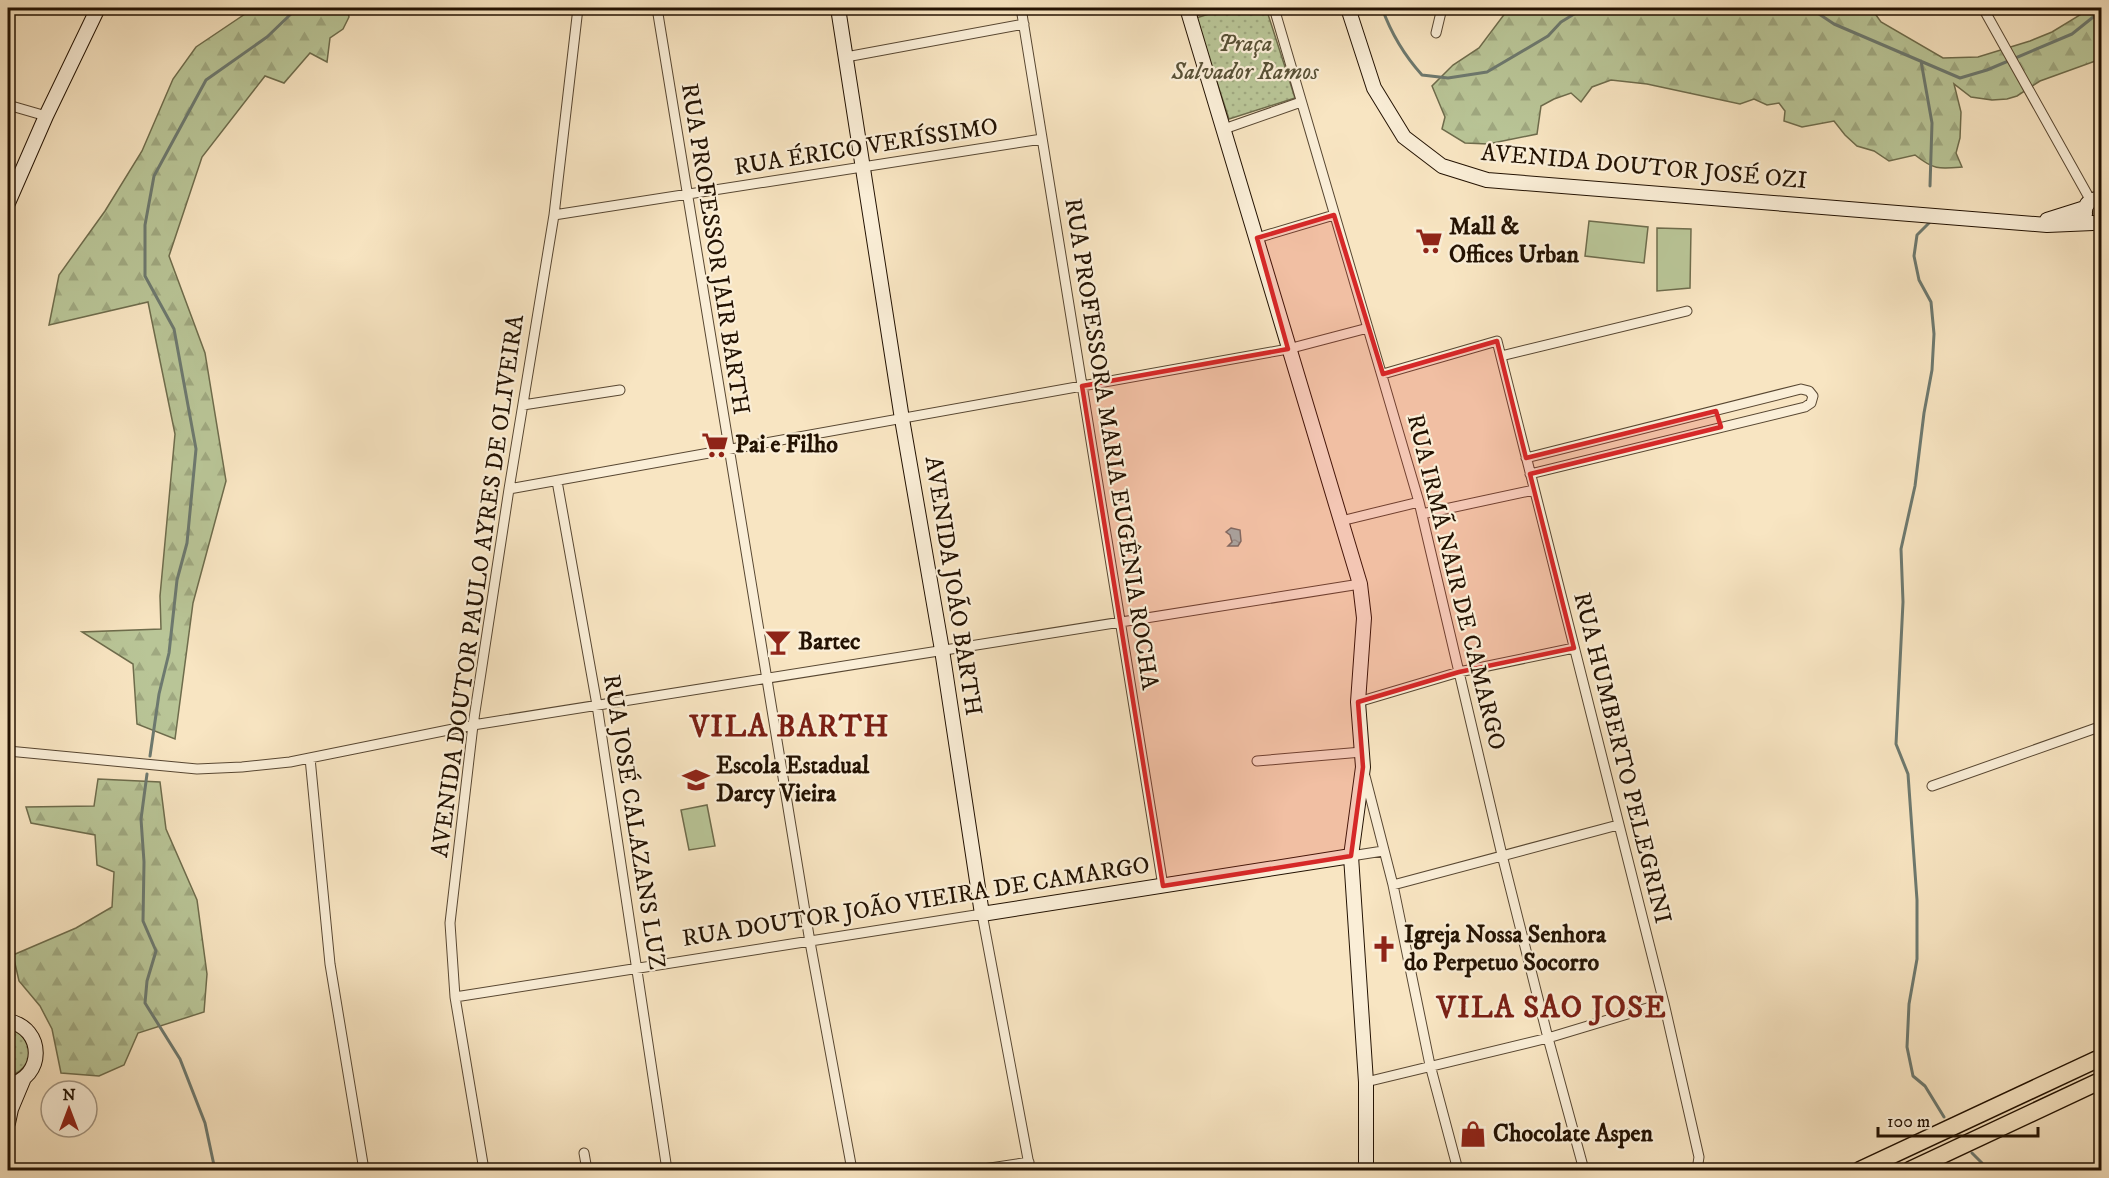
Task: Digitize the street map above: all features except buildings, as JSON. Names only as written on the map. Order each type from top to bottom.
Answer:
[{"type":"highway","points":[[1860,1170],[2102,1057]]},
{"type":"highway","points":[[1910,1170],[2102,1080]]},
{"type":"main road","points":[[8,203],[46,116],[98,8]]},
{"type":"main road","name":"AVENIDA JOÃO BARTH","points":[[838,8],[902,419],[942,650],[982,914]]},
{"type":"main road","name":"AVENIDA DOUTOR JOSÉ OZI","points":[[1348,8],[1374,88],[1404,137],[1442,166],[1487,180],[2047,225],[2098,225]]},
{"type":"main road","points":[[1187,10],[1360,584],[1364,618],[1359,702],[1363,767],[1352,856],[1366,1082],[1366,1170]]},
{"type":"main road","points":[[2032,223],[2048,220],[2096,201]]},
{"type":"main road","points":[[2096,201],[2085,216],[2098,225]]},
{"type":"main road","name":"RUA DOUTOR JOÃO VIEIRA DE CAMARGO","points":[[982,914],[1352,856]]},
{"type":"main road","points":[[8,1124],[10,1109],[35,1059],[32,1037],[24,1028],[10,1020]]},
{"type":"main road","points":[[8,1085],[24,1078]]},
{"type":"street","name":"AVENIDA DOUTOR PAULO AYRES DE OLIVEIRA","points":[[484,1170],[455,997],[450,923],[473,725],[554,215],[578,8]]},
{"type":"street","name":"RUA PROFESSOR JAIR BARTH","points":[[657,8],[810,942],[852,1170]]},
{"type":"street","name":"RUA PROFESSORA MARIA EUGÊNIA ROCHA","points":[[1021,8],[1163,886]]},
{"type":"street","points":[[1187,10],[1207,8]]},
{"type":"street","name":"RUA IRMÃ NAIR DE CAMARGO","points":[[1274,8],[1419,502],[1502,855],[1584,1170]]},
{"type":"street","points":[[1436,33],[1442,8]]},
{"type":"street","points":[[1983,8],[2096,201]]},
{"type":"street","points":[[846,57],[1024,24]]},
{"type":"street","points":[[1224,129],[1301,102]]},
{"type":"street","points":[[8,105],[46,116]]},
{"type":"street","name":"RUA ÉRICO VERÍSSIMO","points":[[554,215],[1042,140]]},
{"type":"street","points":[[1257,238],[1334,215]]},
{"type":"street","points":[[1383,374],[1497,341],[1501,356],[1687,311]]},
{"type":"street","points":[[509,489],[1288,350],[1368,328]]},
{"type":"street","name":"RUA HUMBERTO PELEGRINI","points":[[1501,356],[1664,1003],[1699,1157],[1697,1170]]},
{"type":"street","points":[[1526,458],[1801,388],[1809,391],[1813,396],[1811,403],[1805,407],[1530,474]]},
{"type":"street","points":[[523,405],[620,390]]},
{"type":"street","points":[[1716,411],[1721,427]]},
{"type":"street","points":[[1624,433],[1629,450]]},
{"type":"street","name":"RUA JOSÉ CALAZANS LUZ","points":[[557,481],[597,705],[667,1170]]},
{"type":"street","points":[[1422,514],[1534,490]]},
{"type":"street","points":[[1341,521],[1419,502]]},
{"type":"street","points":[[8,751],[197,769],[242,767],[310,758],[473,725],[1360,584]]},
{"type":"street","points":[[1359,702],[1459,672],[1574,648]]},
{"type":"street","points":[[1932,786],[2102,726]]},
{"type":"street","points":[[1257,761],[1362,752]]},
{"type":"street","points":[[310,758],[330,964],[364,1170]]},
{"type":"street","points":[[1363,767],[1393,885],[1430,1065],[1458,1170]]},
{"type":"street","points":[[1393,885],[1618,825]]},
{"type":"street","name":"RUA DOUTOR JOÃO VIEIRA DE CAMARGO","points":[[1352,856],[1383,851]]},
{"type":"street","name":"RUA DOUTOR JOÃO VIEIRA DE CAMARGO","points":[[455,997],[982,914]]},
{"type":"street","name":"AVENIDA JOÃO BARTH","points":[[982,914],[1029,1166]]},
{"type":"street","points":[[1366,1082],[1548,1038],[1664,1003]]},
{"type":"street","points":[[584,1153],[586,1170]]},
{"type":"street","points":[[977,1170],[1029,1166]]},
{"type":"highlighted area","points":[[1334,215],[1383,374],[1497,341],[1526,458],[1716,411],[1721,427],[1530,474],[1574,648],[1459,672],[1358,702],[1363,767],[1351,856],[1163,886],[1082,386],[1288,349],[1257,238]]},
{"type":"green space","points":[[250,8],[347,8],[349,17],[343,29],[330,38],[327,62],[310,53],[284,83],[265,76],[202,157],[169,256],[205,353],[226,481],[193,603],[175,739],[137,724],[133,664],[82,632],[161,629],[160,596],[175,434],[148,302],[49,325],[59,275],[105,211],[142,151],[173,79],[196,47],[245,14]]},
{"type":"green space","name":"Praça Salvador Ramos","points":[[1228,8],[1266,8],[1295,98],[1229,119],[1196,18]]},
{"type":"green space","points":[[1509,8],[1871,8],[1881,22],[1943,58],[1978,57],[2030,41],[2052,32],[2089,8],[2101,8],[2101,59],[2040,81],[2017,96],[2007,99],[1992,100],[1971,97],[1954,84],[1961,112],[1960,138],[1956,153],[1962,167],[1937,167],[1915,155],[1889,161],[1874,151],[1857,146],[1834,121],[1802,127],[1784,121],[1785,111],[1779,103],[1767,105],[1754,99],[1740,104],[1647,84],[1611,80],[1592,87],[1581,102],[1571,93],[1541,106],[1537,134],[1488,144],[1465,143],[1442,129],[1445,117],[1432,86],[1453,65],[1479,48]]},
{"type":"green space","points":[[1589,221],[1648,227],[1644,263],[1585,256]]},
{"type":"green space","points":[[1657,228],[1691,229],[1690,288],[1657,291]]},
{"type":"green space","points":[[98,779],[160,782],[166,829],[197,900],[207,974],[204,1012],[138,1033],[124,1065],[99,1076],[61,1073],[52,1029],[40,1006],[19,981],[13,955],[76,928],[112,907],[114,872],[97,865],[95,835],[31,823],[26,807],[94,806]]},
{"type":"green space","points":[[707,805],[715,846],[689,850],[681,810]]},
{"type":"green space","points":[[8,1029],[24,1038],[29,1052],[24,1067],[8,1076]]},
{"type":"water","points":[[1231,528],[1240,530],[1241,541],[1238,546],[1228,546],[1232,542],[1230,535],[1226,532]]},
{"type":"waterway","points":[[150,756],[159,694],[169,653],[177,580],[187,543],[196,449],[174,329],[145,276],[145,225],[154,176],[206,80],[267,37],[295,8]]},
{"type":"waterway","points":[[1382,8],[1409,60],[1422,75],[1448,78],[1487,72],[1548,36],[1561,22],[1584,8]]},
{"type":"waterway","points":[[1810,8],[1834,24],[1960,78],[1987,70],[2072,34],[2102,10]]},
{"type":"waterway","points":[[1921,61],[1932,123],[1930,186]]},
{"type":"waterway","points":[[1930,222],[1917,235],[1914,256],[1919,280],[1931,302],[1934,334],[1932,370],[1915,486],[1901,549],[1903,602],[1896,744],[1908,774],[1917,900],[1917,959],[1909,1004],[1907,1047],[1913,1076],[1925,1086],[1944,1117]]},
{"type":"waterway","points":[[147,774],[141,819],[144,862],[143,921],[156,951],[147,981],[145,1003],[180,1059],[205,1123],[215,1170]]},
{"type":"waterway","points":[[1972,1153],[1982,1163],[1982,1170]]},
{"type":"place","name":"Mall & Offices Urban","points":[[1429,241]]},
{"type":"place","name":"Pai e Filho","points":[[715,445]]},
{"type":"place","name":"Bartec","points":[[778,642]]},
{"type":"place","name":"Escola Estadual Darcy Vieira","points":[[696,780]]},
{"type":"place","name":"Igreja Nossa Senhora do Perpetuo Socorro","points":[[1384,949]]},
{"type":"place","name":"Chocolate Aspen","points":[[1473,1134]]},
{"type":"district","name":"VILA BARTH","points":[[790,727]]},
{"type":"district","name":"VILA SAO JOSE","points":[[1552,1008]]}]
